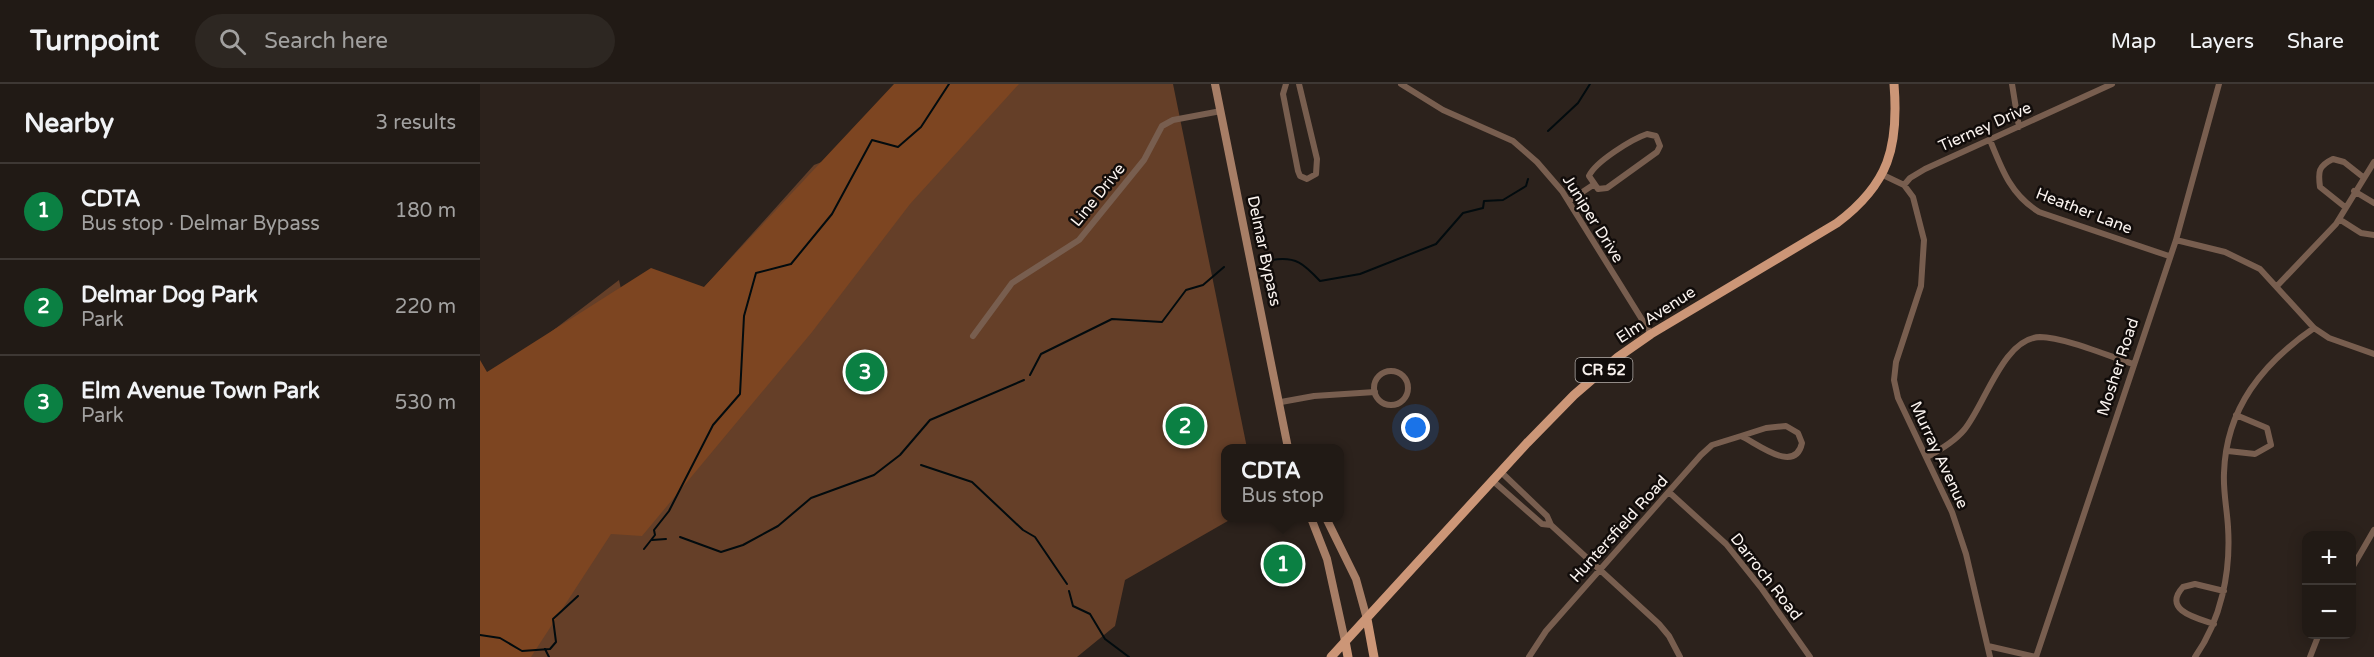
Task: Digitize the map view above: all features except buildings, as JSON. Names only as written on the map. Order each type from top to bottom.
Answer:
[{"type":"main road","name":"Elm Avenue","points":[[1331,657],[1501,472],[1574,396],[1618,357],[1651,334],[1838,223],[1871,194],[1883,175],[1895,136],[1894,84]]},
{"type":"main road","points":[[1367,619],[1374,657]]},
{"type":"main road","points":[[1345,641],[1348,657]]},
{"type":"street","name":"Delmar Bypass","points":[[1215,84],[1281,402],[1287,444]]},
{"type":"street","points":[[1286,84],[1283,94],[1298,171],[1300,176],[1307,179],[1316,174],[1317,159],[1299,84]]},
{"type":"street","name":"Juniper Drive","points":[[1401,84],[1443,110],[1513,141],[1538,162],[1569,201],[1651,334]]},
{"type":"street","points":[[2012,84],[2019,127]]},
{"type":"street","name":"Tierney Drive","points":[[1904,185],[1910,178],[1925,169],[2112,84]]},
{"type":"street","name":"Mosher Road","points":[[2036,657],[2176,240],[2218,84]]},
{"type":"street","name":"Line Drive","points":[[973,336],[1012,283],[1079,240],[1148,154],[1162,126],[1167,122],[1190,116],[1221,111]]},
{"type":"street","points":[[1647,134],[1656,136],[1660,146],[1650,158],[1607,188],[1598,189],[1593,185],[1589,176],[1598,164],[1638,137],[1647,134]]},
{"type":"street","name":"Heather Lane","points":[[1990,140],[2009,183],[2025,203],[2039,212],[2169,256]]},
{"type":"street","points":[[2345,207],[2320,187],[2318,172],[2323,164],[2332,159],[2344,162],[2363,177]]},
{"type":"street","points":[[2277,286],[2317,246],[2339,219],[2354,191],[2374,162]]},
{"type":"street","points":[[1883,175],[1904,185]]},
{"type":"street","points":[[1569,201],[1593,185]]},
{"type":"street","name":"Murray Avenue","points":[[1904,185],[1913,197],[1918,211],[1924,240],[1924,271],[1900,348],[1894,380],[1901,408],[1952,512],[1990,657]]},
{"type":"street","points":[[2354,191],[2374,203]]},
{"type":"street","points":[[2339,219],[2361,233],[2374,235]]},
{"type":"street","points":[[2176,240],[2225,252],[2260,269],[2314,328],[2329,338],[2374,354]]},
{"type":"street","points":[[2194,657],[2214,624],[2224,591],[2229,546],[2224,480],[2236,415],[2259,376],[2282,352],[2314,328]]},
{"type":"street","points":[[1926,457],[1953,442],[1965,430],[2006,359],[2017,346],[2029,339],[2043,337],[2133,364]]},
{"type":"street","points":[[1389,371],[1404,377],[1408,387],[1402,402],[1391,405],[1381,402],[1375,392],[1376,381],[1389,371]]},
{"type":"street","points":[[1281,402],[1314,396],[1375,392]]},
{"type":"street","points":[[2228,451],[2255,454],[2264,452],[2271,445],[2267,428],[2236,415]]},
{"type":"street","name":"Delmar Bypass","points":[[1284,424],[1292,444]]},
{"type":"street","name":"Huntersfield Road","points":[[1529,657],[1546,631],[1637,526],[1712,445],[1766,428],[1786,426],[1798,433],[1802,443],[1794,456],[1782,458],[1742,436]]},
{"type":"street","points":[[1501,472],[1547,516],[1551,525],[1669,636],[1680,657]]},
{"type":"street","points":[[1493,481],[1542,524],[1551,525]]},
{"type":"street","name":"Darroch Road","points":[[1670,492],[1726,544],[1762,589],[1810,657]]},
{"type":"street","points":[[1521,506],[1528,499]]},
{"type":"street","points":[[1313,522],[1327,559],[1345,641]]},
{"type":"street","points":[[1328,522],[1356,579],[1367,619]]},
{"type":"street","points":[[2356,561],[2374,530]]},
{"type":"street","points":[[2214,624],[2182,612],[2176,604],[2177,597],[2183,587],[2193,584],[2224,591]]},
{"type":"street","points":[[2310,657],[2317,639]]},
{"type":"street","points":[[1988,646],[2036,657]]},
{"type":"shaded area","points":[[894,84],[1019,84],[910,204],[812,332],[642,536],[611,534],[531,657],[480,657],[480,360],[487,372],[651,268],[704,287]]},
{"type":"shaded area","points":[[983,84],[1173,84],[1246,444],[1221,444],[1221,522],[1226,522],[1125,580],[1115,626],[1077,657],[480,657],[480,386],[619,280],[637,362],[814,165],[970,104]]},
{"type":"waterway","points":[[644,549],[655,535],[654,530],[669,511],[713,425],[740,394],[744,316],[756,273],[791,264],[832,214],[872,140],[898,147],[921,127],[949,84]]},
{"type":"waterway","points":[[1548,131],[1578,103],[1590,84]]},
{"type":"waterway","points":[[1272,260],[1294,260],[1320,281],[1360,274],[1436,244],[1463,213],[1483,208],[1484,201],[1503,200],[1526,186],[1528,179]]},
{"type":"waterway","points":[[1030,375],[1041,354],[1112,319],[1162,322],[1186,290],[1203,285],[1224,267]]},
{"type":"waterway","points":[[680,537],[721,552],[743,545],[778,526],[811,498],[874,475],[900,455],[930,420],[1024,380]]},
{"type":"waterway","points":[[921,465],[972,482],[1023,530],[1035,537],[1067,584]]},
{"type":"waterway","points":[[652,540],[666,539]]},
{"type":"waterway","points":[[1069,591],[1073,606],[1090,614],[1105,639],[1129,657]]},
{"type":"waterway","points":[[480,635],[500,638],[522,651],[550,649],[556,642],[553,619],[578,596]]},
{"type":"waterway","points":[[545,649],[549,657]]},
{"type":"place","name":"Elm Avenue Town Park","points":[[865,372]]},
{"type":"place","name":"Delmar Dog Park","points":[[1185,426]]},
{"type":"place","name":"CDTA","points":[[1283,564]]}]
